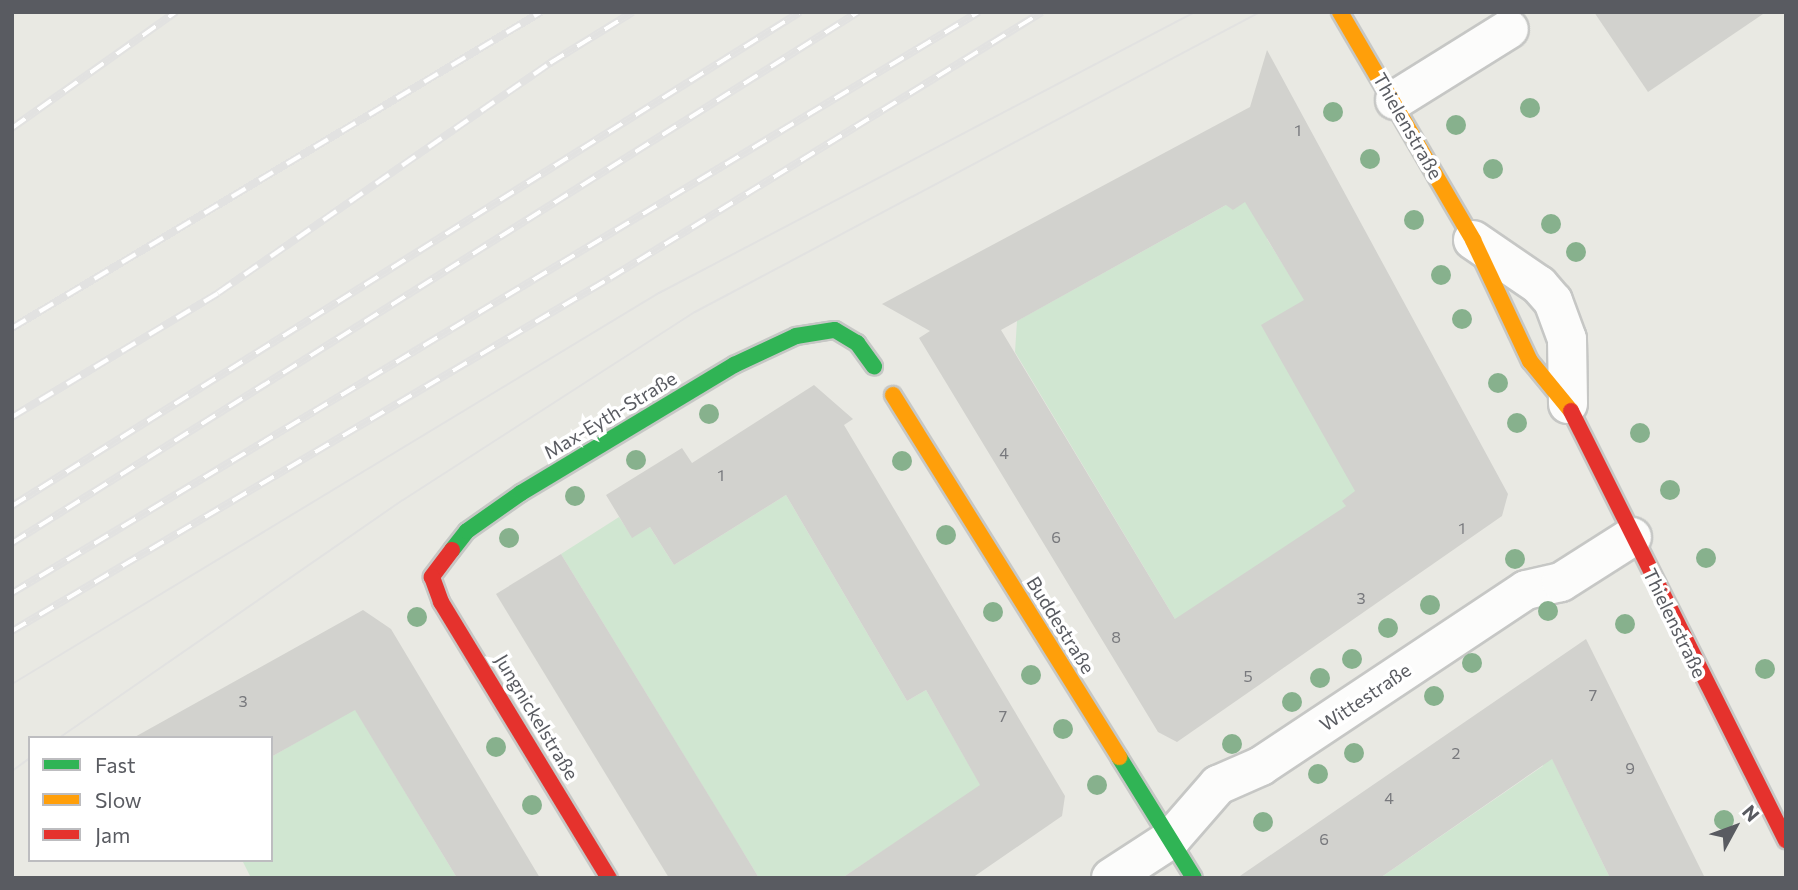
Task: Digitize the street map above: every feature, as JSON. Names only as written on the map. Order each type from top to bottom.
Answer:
[{"type":"street","name":"Thielenstraße","points":[[1340,12],[1395,100],[1473,240],[1539,285],[1558,309],[1567,339],[1568,404],[1632,537],[1786,840]]},
{"type":"street","points":[[1395,100],[1509,29]]},
{"type":"street","name":"Max-Eyth-Straße","points":[[432,577],[467,531],[521,493],[734,365],[796,336],[835,330],[857,343],[874,366]]},
{"type":"street","name":"Buddestraße","points":[[892,395],[1194,878]]},
{"type":"street","name":"Wittestraße","points":[[1111,878],[1171,839],[1219,785],[1261,766],[1526,590],[1561,582],[1632,537]]},
{"type":"street","name":"Jungnickelstraße","points":[[432,577],[441,601],[609,878]]},
{"type":"green space","points":[[1253,197],[1275,226],[1267,239],[1384,427],[1352,515],[1184,634],[1015,352],[1017,321],[1226,205]]},
{"type":"green space","points":[[786,495],[907,701],[926,690],[981,786],[842,878],[759,878],[561,554],[619,517],[632,537],[650,527],[674,565]]},
{"type":"green space","points":[[355,709],[457,878],[251,878],[243,862],[273,862],[273,756]]},
{"type":"green space","points":[[1532,717],[1610,878],[1380,878],[1543,766]]},
{"type":"building","points":[[1594,12],[1766,12],[1648,92]]},
{"type":"building","points":[[1267,50],[1508,494],[1502,516],[1177,742],[1158,732],[919,338],[930,331],[882,304],[1250,107]],"holes":[[[1245,202],[1304,300],[1261,325],[1355,491],[1342,501],[1346,506],[1175,619],[1001,330],[1226,205],[1233,210]]]},
{"type":"building","points":[[814,385],[853,419],[844,425],[1065,796],[1062,816],[972,878],[842,878],[980,785],[926,690],[907,701],[786,495],[674,565],[650,527],[632,538],[606,495],[682,448],[692,463]]},
{"type":"building","points":[[561,554],[759,878],[669,878],[496,594]]},
{"type":"building","points":[[363,610],[391,629],[540,878],[457,878],[355,710],[273,756],[273,736],[137,736]]},
{"type":"building","points":[[1586,639],[1705,878],[1610,878],[1552,759],[1380,878],[1237,878]]},
{"type":"tram line","points":[[12,684],[659,293],[1195,12]]},
{"type":"tram line","points":[[62,736],[403,500],[695,312],[1260,12]]},
{"type":"tram line","points":[[12,771],[28,759]]},
{"type":"railway","points":[[12,128],[176,12]]},
{"type":"railway","points":[[12,328],[541,12]]},
{"type":"railway","points":[[12,417],[218,293],[550,63],[633,12]]},
{"type":"railway","points":[[12,506],[800,12]]},
{"type":"railway","points":[[12,543],[858,12]]},
{"type":"railway","points":[[12,593],[979,12]]},
{"type":"railway","points":[[12,631],[610,278],[1042,12]]},
{"type":"traffic: fast","points":[[452,550],[467,531],[521,493],[734,365],[796,336],[835,330],[857,343],[874,366]]},
{"type":"traffic: fast","points":[[1119,757],[1194,878]]},
{"type":"traffic: slow","points":[[1340,12],[1473,240],[1530,361],[1571,411]]},
{"type":"traffic: slow","points":[[893,395],[1119,757]]},
{"type":"traffic: jam","points":[[1571,411],[1786,840]]},
{"type":"traffic: jam","points":[[452,550],[432,577],[441,602],[609,878]]}]
